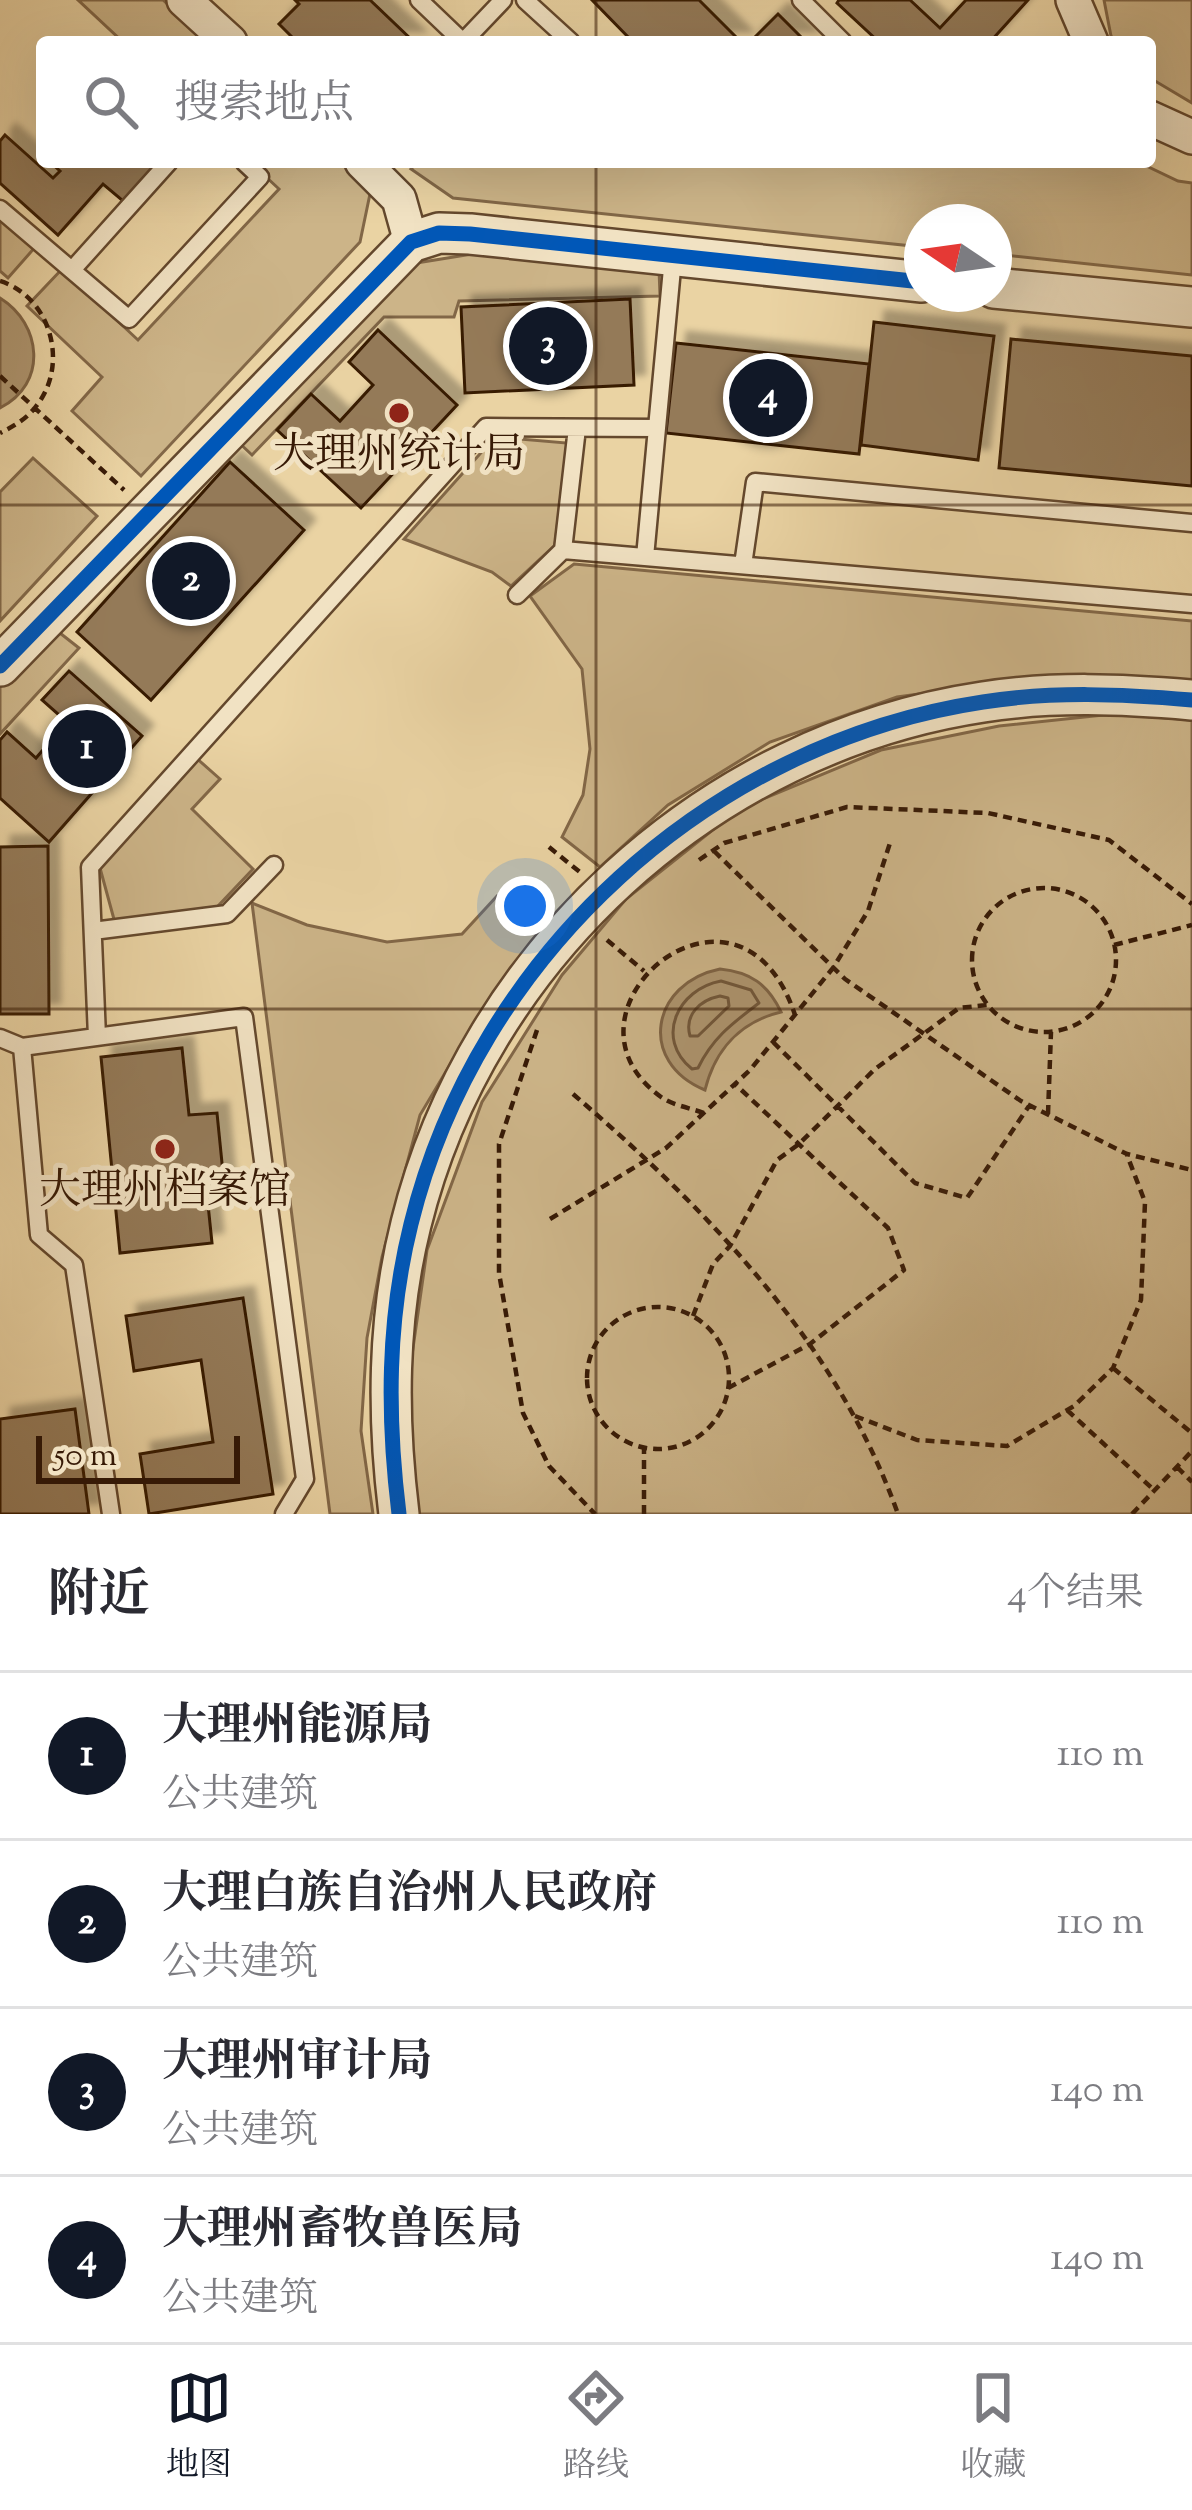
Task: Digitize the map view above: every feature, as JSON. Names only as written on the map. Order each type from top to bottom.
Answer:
[{"type":"street","points":[[184,0],[223,36]]},
{"type":"street","points":[[1073,0],[1088,36]]},
{"type":"street","points":[[1156,121],[1192,137]]},
{"type":"street","points":[[368,168],[399,199],[411,242]]},
{"type":"street","points":[[0,667],[411,242],[425,235],[457,233],[904,280]]},
{"type":"street","points":[[1012,290],[1192,307]]},
{"type":"street","points":[[399,1514],[391,1436],[392,1338],[411,1223],[450,1113],[476,1060],[506,1010],[568,928],[607,909],[663,839],[711,805],[814,750],[868,730],[981,702],[1039,695],[1192,700]]},
{"type":"lane","points":[[419,0],[457,36]]},
{"type":"lane","points":[[469,36],[503,0]]},
{"type":"lane","points":[[525,0],[564,36]]},
{"type":"lane","points":[[801,0],[837,36]]},
{"type":"lane","points":[[72,270],[164,168]]},
{"type":"lane","points":[[0,209],[129,319],[260,177],[250,168]]},
{"type":"lane","points":[[645,557],[673,258]]},
{"type":"lane","points":[[97,1036],[90,867],[486,427],[657,428]]},
{"type":"lane","points":[[517,595],[563,550],[577,428]]},
{"type":"lane","points":[[742,566],[754,482],[1192,523]]},
{"type":"lane","points":[[563,550],[1192,604]]},
{"type":"lane","points":[[93,931],[226,914],[274,865]]},
{"type":"lane","points":[[0,1037],[22,1047],[244,1017],[305,1479],[284,1514]]},
{"type":"lane","points":[[22,1047],[39,1235],[74,1265],[111,1514]]},
{"type":"path","points":[[0,281],[32,301],[47,324],[54,352],[50,380],[34,408],[22,422],[0,433]]},
{"type":"path","points":[[0,376],[119,485]]},
{"type":"path","points":[[694,863],[724,843],[848,807],[988,813],[1109,840],[1192,904]]},
{"type":"path","points":[[550,1219],[667,1148],[773,1042],[833,968],[868,911],[890,843]]},
{"type":"path","points":[[549,848],[607,909],[603,936],[646,973]]},
{"type":"path","points":[[713,850],[833,968],[1030,1105],[1126,1154],[1192,1170]]},
{"type":"path","points":[[515,881],[568,928]]},
{"type":"path","points":[[1049,887],[1091,905],[1106,923],[1115,968],[1095,1011],[1075,1025],[1051,1032],[1027,1030],[1005,1021],[987,1005],[975,984],[971,960],[987,914],[1005,899],[1049,887]]},
{"type":"path","points":[[1114,945],[1192,926]]},
{"type":"path","points":[[704,1113],[664,1100],[644,1082],[630,1058],[625,1030],[629,1003],[646,973],[661,957],[687,945],[716,942],[743,949],[767,964],[785,986],[795,1015]]},
{"type":"path","points":[[693,1316],[713,1264],[730,1246],[777,1160],[874,1069],[959,1008],[987,1005]]},
{"type":"path","points":[[540,1021],[499,1144],[499,1273],[524,1412],[548,1466],[595,1514]]},
{"type":"path","points":[[1048,1114],[1051,1032]]},
{"type":"path","points":[[773,1042],[915,1183],[968,1198],[1030,1105]]},
{"type":"path","points":[[728,1388],[810,1344],[904,1270],[888,1228],[735,1084]]},
{"type":"path","points":[[573,1094],[649,1159],[770,1288],[855,1417],[877,1456],[898,1514]]},
{"type":"path","points":[[855,1417],[917,1440],[1007,1445],[1067,1410],[1113,1367],[1141,1300],[1145,1202],[1126,1154]]},
{"type":"path","points":[[660,1306],[693,1316],[716,1336],[727,1356],[725,1404],[712,1425],[692,1441],[669,1449],[644,1448],[622,1439],[603,1423],[591,1402],[587,1378],[591,1353],[618,1318],[638,1309],[660,1306]]},
{"type":"path","points":[[1113,1367],[1192,1433]]},
{"type":"path","points":[[1067,1410],[1155,1491]]},
{"type":"path","points":[[644,1448],[644,1514]]},
{"type":"path","points":[[1132,1514],[1192,1451]]},
{"type":"path","points":[[1177,1468],[1192,1483]]},
{"type":"path","points":[[1139,1507],[1146,1514]]},
{"type":"shaded area","points":[[78,0],[163,0],[202,36],[117,36]]},
{"type":"shaded area","points":[[1104,0],[1192,0],[1192,103],[1156,82],[1156,36],[1111,36]]},
{"type":"shaded area","points":[[256,168],[348,168],[371,189],[360,242],[141,476],[72,411],[102,377],[27,306],[62,269],[138,340],[279,189]]},
{"type":"shaded area","points":[[1151,168],[1192,183],[1192,275],[1012,256],[1012,204],[904,204],[904,245],[453,198],[411,169]]},
{"type":"shaded area","points":[[0,212],[37,245],[8,278],[0,271]]},
{"type":"shaded area","points":[[497,250],[659,269],[660,296],[459,301],[454,317],[384,317],[252,455],[234,438],[398,266]]},
{"type":"shaded area","points":[[495,437],[567,443],[555,545],[511,586],[492,572],[404,539]]},
{"type":"shaded area","points":[[33,458],[97,516],[0,621],[0,492]]},
{"type":"shaded area","points":[[574,564],[1192,621],[1192,683],[1029,679],[897,697],[770,742],[668,805],[600,867],[562,837],[583,795],[590,749],[582,669],[530,596]]},
{"type":"shaded area","points":[[51,626],[79,648],[0,734],[0,681]]},
{"type":"shaded area","points":[[1113,714],[1192,720],[1192,1514],[418,1514],[405,1404],[427,1250],[482,1102],[562,975],[626,899],[739,809],[881,750],[999,726]]},
{"type":"shaded area","points":[[194,756],[220,779],[192,809],[253,869],[217,907],[115,923],[100,868]]},
{"type":"shaded area","points":[[497,896],[543,933],[485,1006],[420,1115],[382,1257],[367,1338],[361,1431],[373,1514],[330,1514],[252,903],[307,925],[387,942],[462,934]]},
{"type":"water","points":[[0,298],[24,323],[34,354],[26,384],[0,408]]},
{"type":"water","points":[[720,969],[757,981],[781,1012],[753,1023],[731,1040],[715,1062],[705,1090],[683,1077],[669,1061],[661,1024],[679,990]]},
{"type":"building","points":[[295,0],[370,0],[408,36],[291,36],[279,24],[299,4]]},
{"type":"building","points":[[592,0],[699,0],[735,36],[627,36]]},
{"type":"building","points":[[910,0],[940,28],[966,0],[1028,0],[995,36],[873,36],[837,3]]},
{"type":"building","points":[[778,14],[800,36],[756,36]]},
{"type":"building","points":[[5,135],[36,168],[53,178],[60,171],[57,168],[155,168],[159,172],[129,206],[103,184],[58,235],[0,183],[0,141]]},
{"type":"building","points":[[630,299],[634,385],[465,393],[461,307]]},
{"type":"building","points":[[874,322],[994,336],[978,460],[861,445]]},
{"type":"building","name":"大理州统计局","points":[[378,330],[457,405],[361,508],[277,430],[311,394],[340,421],[373,385],[349,362]]},
{"type":"building","points":[[1011,339],[1192,356],[1192,486],[999,468]]},
{"type":"building","points":[[676,343],[869,364],[859,454],[666,433]]},
{"type":"building","points":[[230,462],[304,530],[151,700],[77,632]]},
{"type":"building","points":[[69,671],[142,736],[49,842],[0,798],[0,740],[7,732],[36,758],[67,722],[42,700]]},
{"type":"building","points":[[48,846],[49,1014],[0,1014],[0,847]]},
{"type":"building","name":"大理州档案馆","points":[[182,1048],[189,1115],[217,1113],[224,1183],[206,1185],[212,1243],[120,1253],[101,1057]]},
{"type":"building","points":[[243,1298],[273,1494],[149,1514],[140,1454],[213,1442],[201,1360],[134,1371],[126,1316]]},
{"type":"building","points":[[75,1409],[89,1514],[0,1514],[0,1419]]},
{"type":"cycle path","points":[[0,666],[411,242],[439,233],[470,234],[904,280]]},
{"type":"cycle path","points":[[399,1514],[391,1404],[397,1296],[411,1224],[443,1126],[490,1035],[549,952],[619,878],[699,815],[787,763],[882,725],[983,702],[1035,696],[1192,700]]},
{"type":"place","name":"大理州审计局","points":[[548,346]]},
{"type":"place","name":"大理州畜牧兽医局","points":[[768,398]]},
{"type":"place","name":"大理州统计局","points":[[399,413]]},
{"type":"place","name":"大理白族自治州人民政府","points":[[191,581]]},
{"type":"place","name":"大理州能源局","points":[[87,749]]},
{"type":"place","name":"大理州档案馆","points":[[165,1149]]}]
